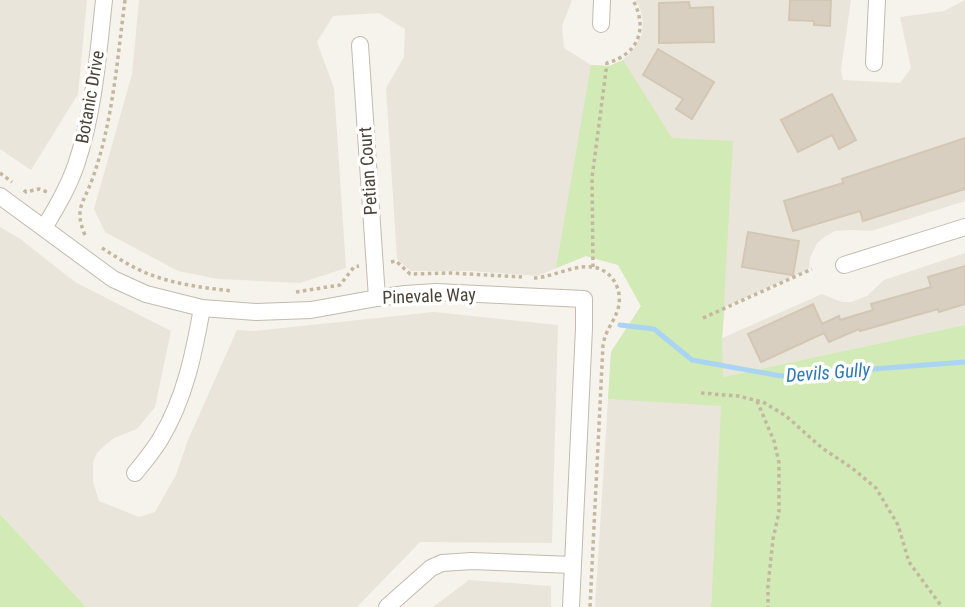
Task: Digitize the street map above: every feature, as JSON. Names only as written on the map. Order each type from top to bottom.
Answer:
[{"type":"street","name":"Botanic Drive","points":[[44,228],[63,197],[89,120],[104,0]]},
{"type":"street","points":[[601,24],[602,0]]},
{"type":"street","points":[[874,63],[877,0]]},
{"type":"street","name":"Petian Court","points":[[360,45],[377,298]]},
{"type":"street","name":"Pinevale Way","points":[[0,196],[100,271],[146,294],[202,308],[256,312],[311,310],[377,298],[436,292],[584,299],[571,607]]},
{"type":"street","points":[[844,265],[965,227]]},
{"type":"street","points":[[135,473],[174,415],[194,354],[202,308]]},
{"type":"street","points":[[387,607],[431,568],[442,564],[472,561],[573,565]]},
{"type":"path","points":[[593,267],[592,178],[607,63],[623,57],[636,42],[641,20],[633,0]]},
{"type":"path","points":[[0,173],[26,192],[39,189],[82,204]]},
{"type":"path","points":[[84,234],[92,240]]},
{"type":"path","points":[[101,247],[146,273],[209,289],[241,292]]},
{"type":"path","points":[[288,292],[340,285],[354,267],[396,261],[410,274],[450,273],[540,278],[584,266],[607,273],[615,282],[619,300],[603,345],[590,607]]},
{"type":"path","points":[[703,318],[812,269]]},
{"type":"path","points":[[701,393],[738,396],[763,402],[786,416],[822,449],[852,468],[876,488],[898,525],[909,562],[942,607]]},
{"type":"path","points":[[757,401],[774,441],[779,463],[779,512],[773,539],[768,607]]},
{"type":"shaded area","points":[[0,0],[87,0],[78,94],[31,170],[0,149]]},
{"type":"shaded area","points":[[139,0],[572,0],[562,26],[564,48],[591,65],[609,66],[623,60],[633,50],[642,34],[643,22],[636,0],[851,0],[841,70],[843,80],[900,83],[911,68],[900,17],[944,11],[965,0],[965,201],[871,231],[835,231],[826,236],[817,243],[810,258],[809,269],[725,307],[722,338],[822,294],[842,302],[851,302],[867,296],[884,280],[965,253],[965,325],[723,377],[711,607],[595,607],[611,352],[641,306],[619,265],[586,256],[537,276],[472,271],[411,271],[397,259],[386,88],[404,57],[405,29],[379,13],[333,16],[317,42],[334,88],[346,268],[300,283],[218,279],[178,271],[105,232],[94,209],[132,74]]},
{"type":"shaded area","points":[[0,227],[19,238],[75,282],[171,331],[155,407],[137,429],[114,438],[103,447],[93,462],[93,482],[99,501],[139,517],[155,512],[176,475],[188,440],[237,330],[253,331],[434,312],[558,325],[552,543],[420,542],[357,607],[86,607],[0,514]]},
{"type":"shaded area","points":[[469,580],[551,586],[551,607],[433,607]]},
{"type":"green space","points":[[623,60],[672,138],[733,141],[722,339],[723,377],[965,325],[965,607],[711,607],[721,406],[608,399],[611,352],[641,306],[618,265],[586,256],[556,268],[591,65],[609,66]]},
{"type":"green space","points":[[0,514],[86,607],[0,607]]},
{"type":"building","points":[[790,0],[831,0],[830,26],[814,25],[814,21],[789,20]]},
{"type":"building","points":[[689,2],[690,8],[713,7],[714,42],[659,43],[659,3]]},
{"type":"building","points":[[658,49],[714,82],[692,119],[676,109],[683,99],[643,75]]},
{"type":"building","points":[[832,94],[856,140],[839,149],[832,135],[798,152],[781,120]]},
{"type":"building","points":[[965,138],[965,189],[863,221],[860,211],[793,231],[784,201],[843,183],[842,179]]},
{"type":"building","points":[[748,232],[799,241],[793,275],[742,267]]},
{"type":"building","points":[[965,266],[965,304],[860,331],[859,329],[829,342],[824,333],[761,362],[748,334],[813,304],[822,324],[839,316],[840,320],[873,310],[871,304],[931,287],[928,277]]},
{"type":"waterway","name":"Devils Gully","points":[[620,325],[654,329],[692,360],[781,376],[965,362]]}]
